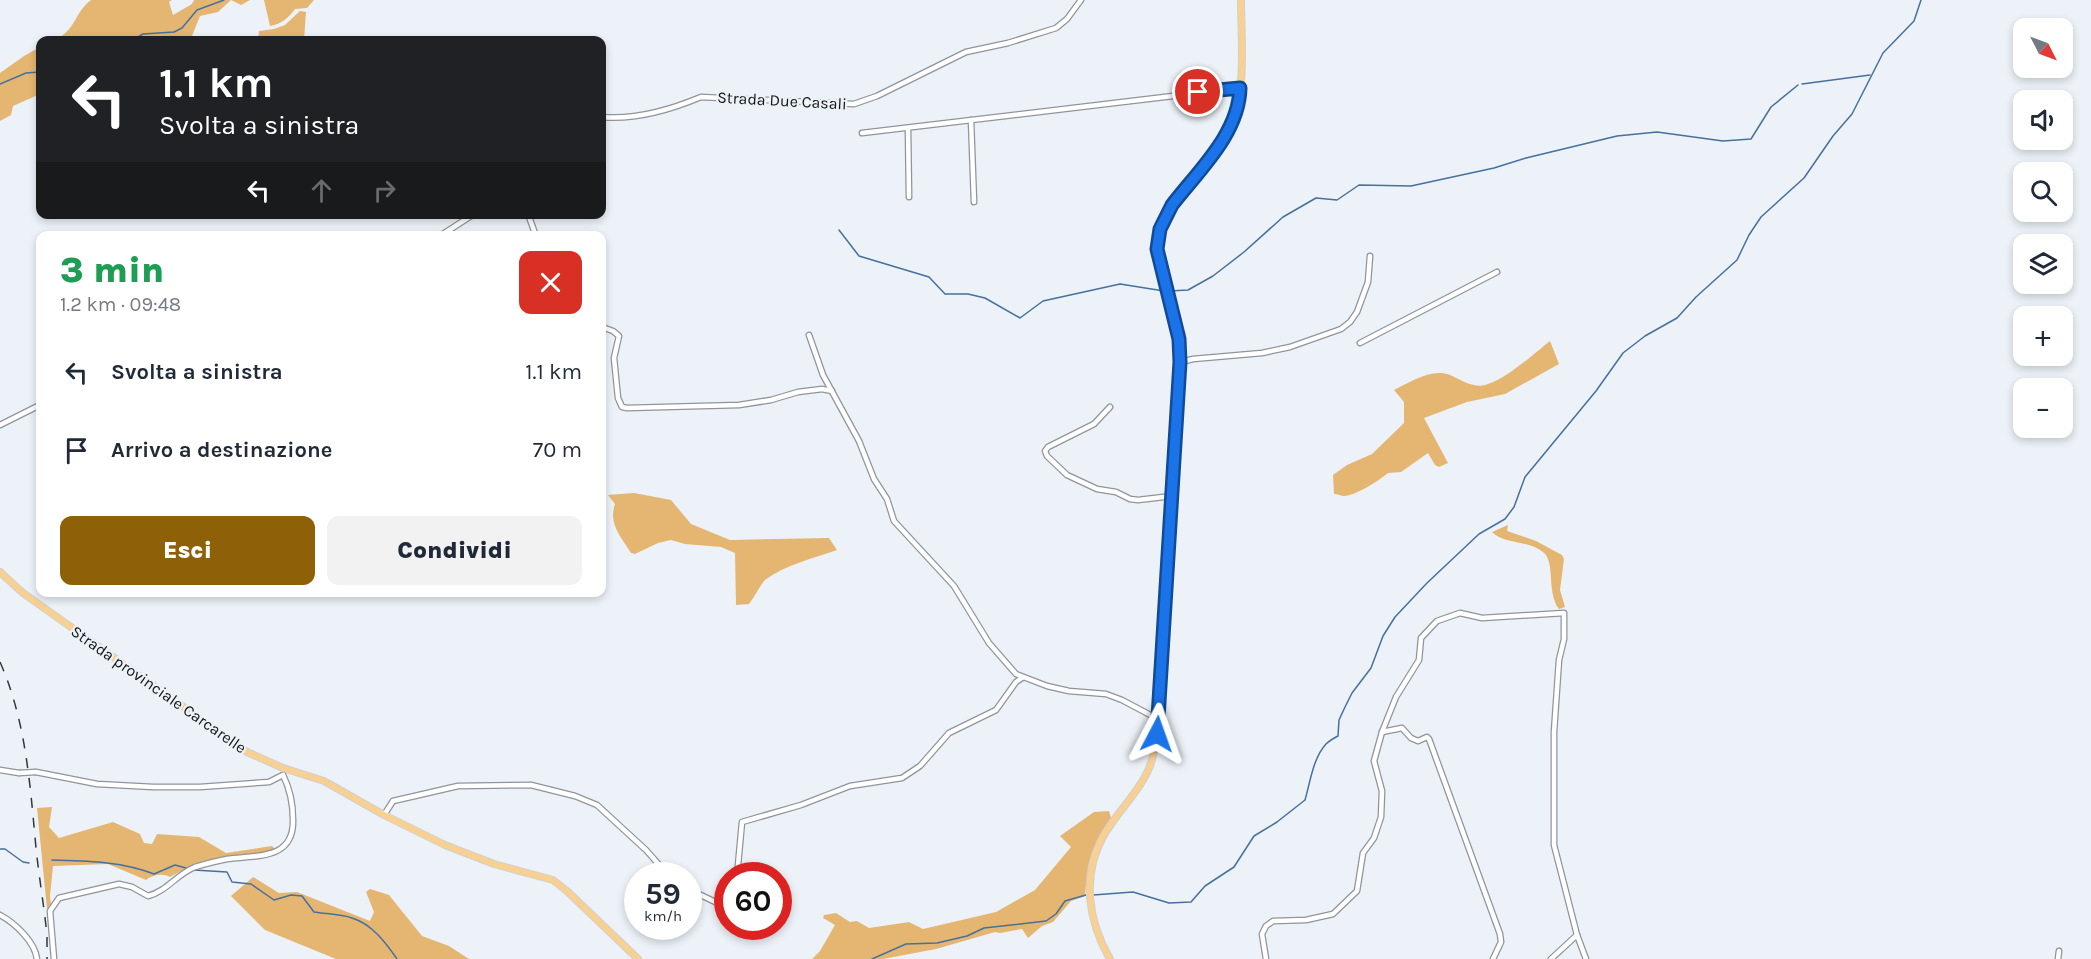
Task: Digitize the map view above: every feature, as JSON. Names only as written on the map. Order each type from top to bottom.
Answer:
[{"type":"main road","points":[[1110,959],[1093,923],[1090,896],[1091,871],[1104,835],[1150,767],[1158,719],[1180,362],[1179,339],[1161,273],[1157,238],[1164,218],[1172,205],[1229,129],[1238,105],[1241,0]]},
{"type":"main road","name":"Strada provinciale Carcarelle","points":[[0,572],[23,593],[236,745],[258,758],[324,781],[384,815],[445,845],[494,864],[553,880],[568,891],[638,959]]},
{"type":"street","name":"Strada Due Casali","points":[[606,117],[648,113],[680,106],[701,97],[854,104],[877,96],[966,52],[1008,43],[1056,28],[1067,20],[1081,0]]},
{"type":"street","points":[[862,133],[1240,88]]},
{"type":"street","points":[[971,120],[974,202]]},
{"type":"street","points":[[908,128],[909,197]]},
{"type":"street","points":[[448,231],[466,219]]},
{"type":"street","points":[[1180,362],[1262,353],[1296,345],[1341,329],[1358,312],[1368,282],[1370,256]]},
{"type":"street","points":[[1360,343],[1497,272]]},
{"type":"street","points":[[606,328],[619,336],[614,358],[618,398],[622,407],[729,406],[758,403],[789,394],[822,389],[832,391]]},
{"type":"street","points":[[809,335],[820,369],[859,441],[874,479],[887,499],[894,521],[954,586],[989,643],[1016,674],[1022,678],[1069,691],[1106,694],[1158,719]]},
{"type":"street","points":[[0,425],[36,407]]},
{"type":"street","points":[[1110,407],[1094,424],[1045,451],[1068,475],[1096,489],[1116,492],[1138,500],[1172,496]]},
{"type":"street","points":[[1266,959],[1262,934],[1266,926],[1273,921],[1318,919],[1333,914],[1357,891],[1363,853],[1374,838],[1381,817],[1382,791],[1374,761],[1382,732],[1396,697],[1419,660],[1421,638],[1437,621],[1460,613],[1482,618],[1564,612],[1564,639],[1559,660],[1554,732],[1554,845],[1577,935],[1586,959]]},
{"type":"street","points":[[738,862],[742,822],[801,805],[835,790],[902,778],[920,766],[949,733],[996,711],[1016,682],[1022,678]]},
{"type":"street","points":[[1382,732],[1402,728],[1411,738],[1418,741],[1427,737],[1429,739],[1500,934],[1501,942],[1493,959]]},
{"type":"street","points":[[54,959],[50,911],[59,898],[119,884],[132,887],[148,896],[167,888],[193,868],[228,859],[262,856],[282,848],[291,838],[294,827],[290,793],[283,776],[283,768]]},
{"type":"street","points":[[0,770],[19,773],[36,772],[97,784],[153,787],[200,787],[268,782],[283,776]]},
{"type":"street","points":[[384,815],[393,801],[458,786],[531,785],[575,795],[597,805],[657,862]]},
{"type":"street","points":[[0,915],[6,918],[34,946],[37,959]]},
{"type":"street","points":[[1551,959],[1577,935]]},
{"type":"street","points":[[2058,959],[2059,951]]},
{"type":"shaded area","points":[[91,0],[172,0],[169,2],[173,15],[192,4],[194,0],[231,0],[218,12],[200,16],[192,36],[62,36]]},
{"type":"shaded area","points":[[231,0],[250,0],[241,5]]},
{"type":"shaded area","points":[[264,0],[314,0],[307,8],[295,9],[284,20],[270,26]]},
{"type":"shaded area","points":[[300,11],[306,12],[304,36],[258,36],[259,31],[285,25]]},
{"type":"shaded area","points":[[36,49],[36,96],[13,106],[11,115],[0,121],[0,73]]},
{"type":"shaded area","points":[[1550,341],[1559,364],[1505,394],[1467,402],[1424,418],[1448,463],[1439,467],[1435,465],[1428,453],[1401,472],[1388,473],[1354,493],[1344,496],[1334,494],[1333,475],[1347,465],[1372,454],[1404,423],[1404,402],[1394,390],[1421,377],[1436,373],[1450,375],[1471,384],[1485,385],[1510,372]]},
{"type":"shaded area","points":[[634,493],[671,500],[691,524],[730,540],[829,538],[837,550],[781,570],[763,582],[749,604],[736,605],[735,553],[721,547],[685,544],[671,540],[658,543],[635,554],[631,553],[614,524],[615,504],[608,495]]},
{"type":"shaded area","points":[[1508,525],[1507,531],[1536,541],[1562,555],[1564,559],[1560,590],[1565,607],[1559,609],[1555,602],[1549,563],[1543,552],[1531,546],[1504,539],[1492,532]]},
{"type":"shaded area","points":[[52,807],[49,827],[59,838],[113,822],[140,834],[144,843],[152,844],[157,834],[199,837],[226,853],[272,846],[276,850],[247,857],[228,856],[192,865],[170,877],[158,875],[146,880],[108,864],[53,866],[51,904],[47,909],[37,808]]},
{"type":"shaded area","points":[[1109,811],[1111,818],[1092,855],[1085,896],[1071,901],[1053,922],[1042,926],[1028,938],[1022,929],[995,932],[936,949],[883,959],[812,959],[820,951],[835,925],[823,918],[824,915],[836,913],[850,922],[857,921],[869,928],[909,922],[923,929],[996,912],[1035,890],[1071,847],[1060,836],[1094,812]]},
{"type":"shaded area","points":[[253,877],[279,893],[297,892],[370,921],[374,912],[366,892],[370,889],[389,895],[422,936],[449,946],[469,959],[336,959],[265,930],[231,896]]},
{"type":"waterway","points":[[140,36],[174,32],[182,28],[197,10],[224,0]]},
{"type":"waterway","points":[[1093,895],[1133,892],[1169,903],[1191,902],[1205,886],[1234,867],[1254,836],[1277,822],[1305,800],[1318,756],[1326,744],[1338,736],[1339,720],[1345,707],[1352,693],[1371,668],[1383,636],[1395,617],[1479,534],[1505,519],[1514,507],[1525,477],[1596,391],[1623,353],[1645,336],[1677,318],[1696,297],[1737,260],[1761,217],[1804,178],[1833,136],[1852,114],[1883,53],[1914,21],[1921,0]]},
{"type":"waterway","points":[[0,84],[26,73],[36,72]]},
{"type":"waterway","points":[[1802,84],[1870,75]]},
{"type":"waterway","points":[[1169,291],[1188,290],[1213,276],[1283,217],[1316,198],[1337,200],[1359,185],[1411,186],[1494,168],[1617,136],[1657,132],[1723,141],[1751,139],[1771,107],[1798,85]]},
{"type":"waterway","points":[[839,230],[859,256],[929,277],[945,294],[968,294],[985,298],[1020,318],[1043,301],[1120,284],[1164,291]]},
{"type":"waterway","points":[[0,849],[5,849],[23,862],[29,863]]},
{"type":"waterway","points":[[52,860],[116,864],[154,874],[175,865],[186,868]]},
{"type":"waterway","points":[[194,870],[227,872],[232,882],[251,884],[274,900],[291,895],[302,896],[314,912],[352,918],[366,925],[378,935],[397,959]]},
{"type":"waterway","points":[[872,959],[906,944],[937,943],[967,936],[984,928],[1046,921],[1056,914],[1065,901],[1086,895]]},
{"type":"railway","points":[[0,662],[16,707],[26,753],[47,935],[47,959]]},
{"type":"route","points":[[1157,734],[1180,362],[1179,339],[1158,259],[1157,238],[1164,218],[1172,205],[1229,129],[1238,105],[1240,88],[1198,92]]}]
